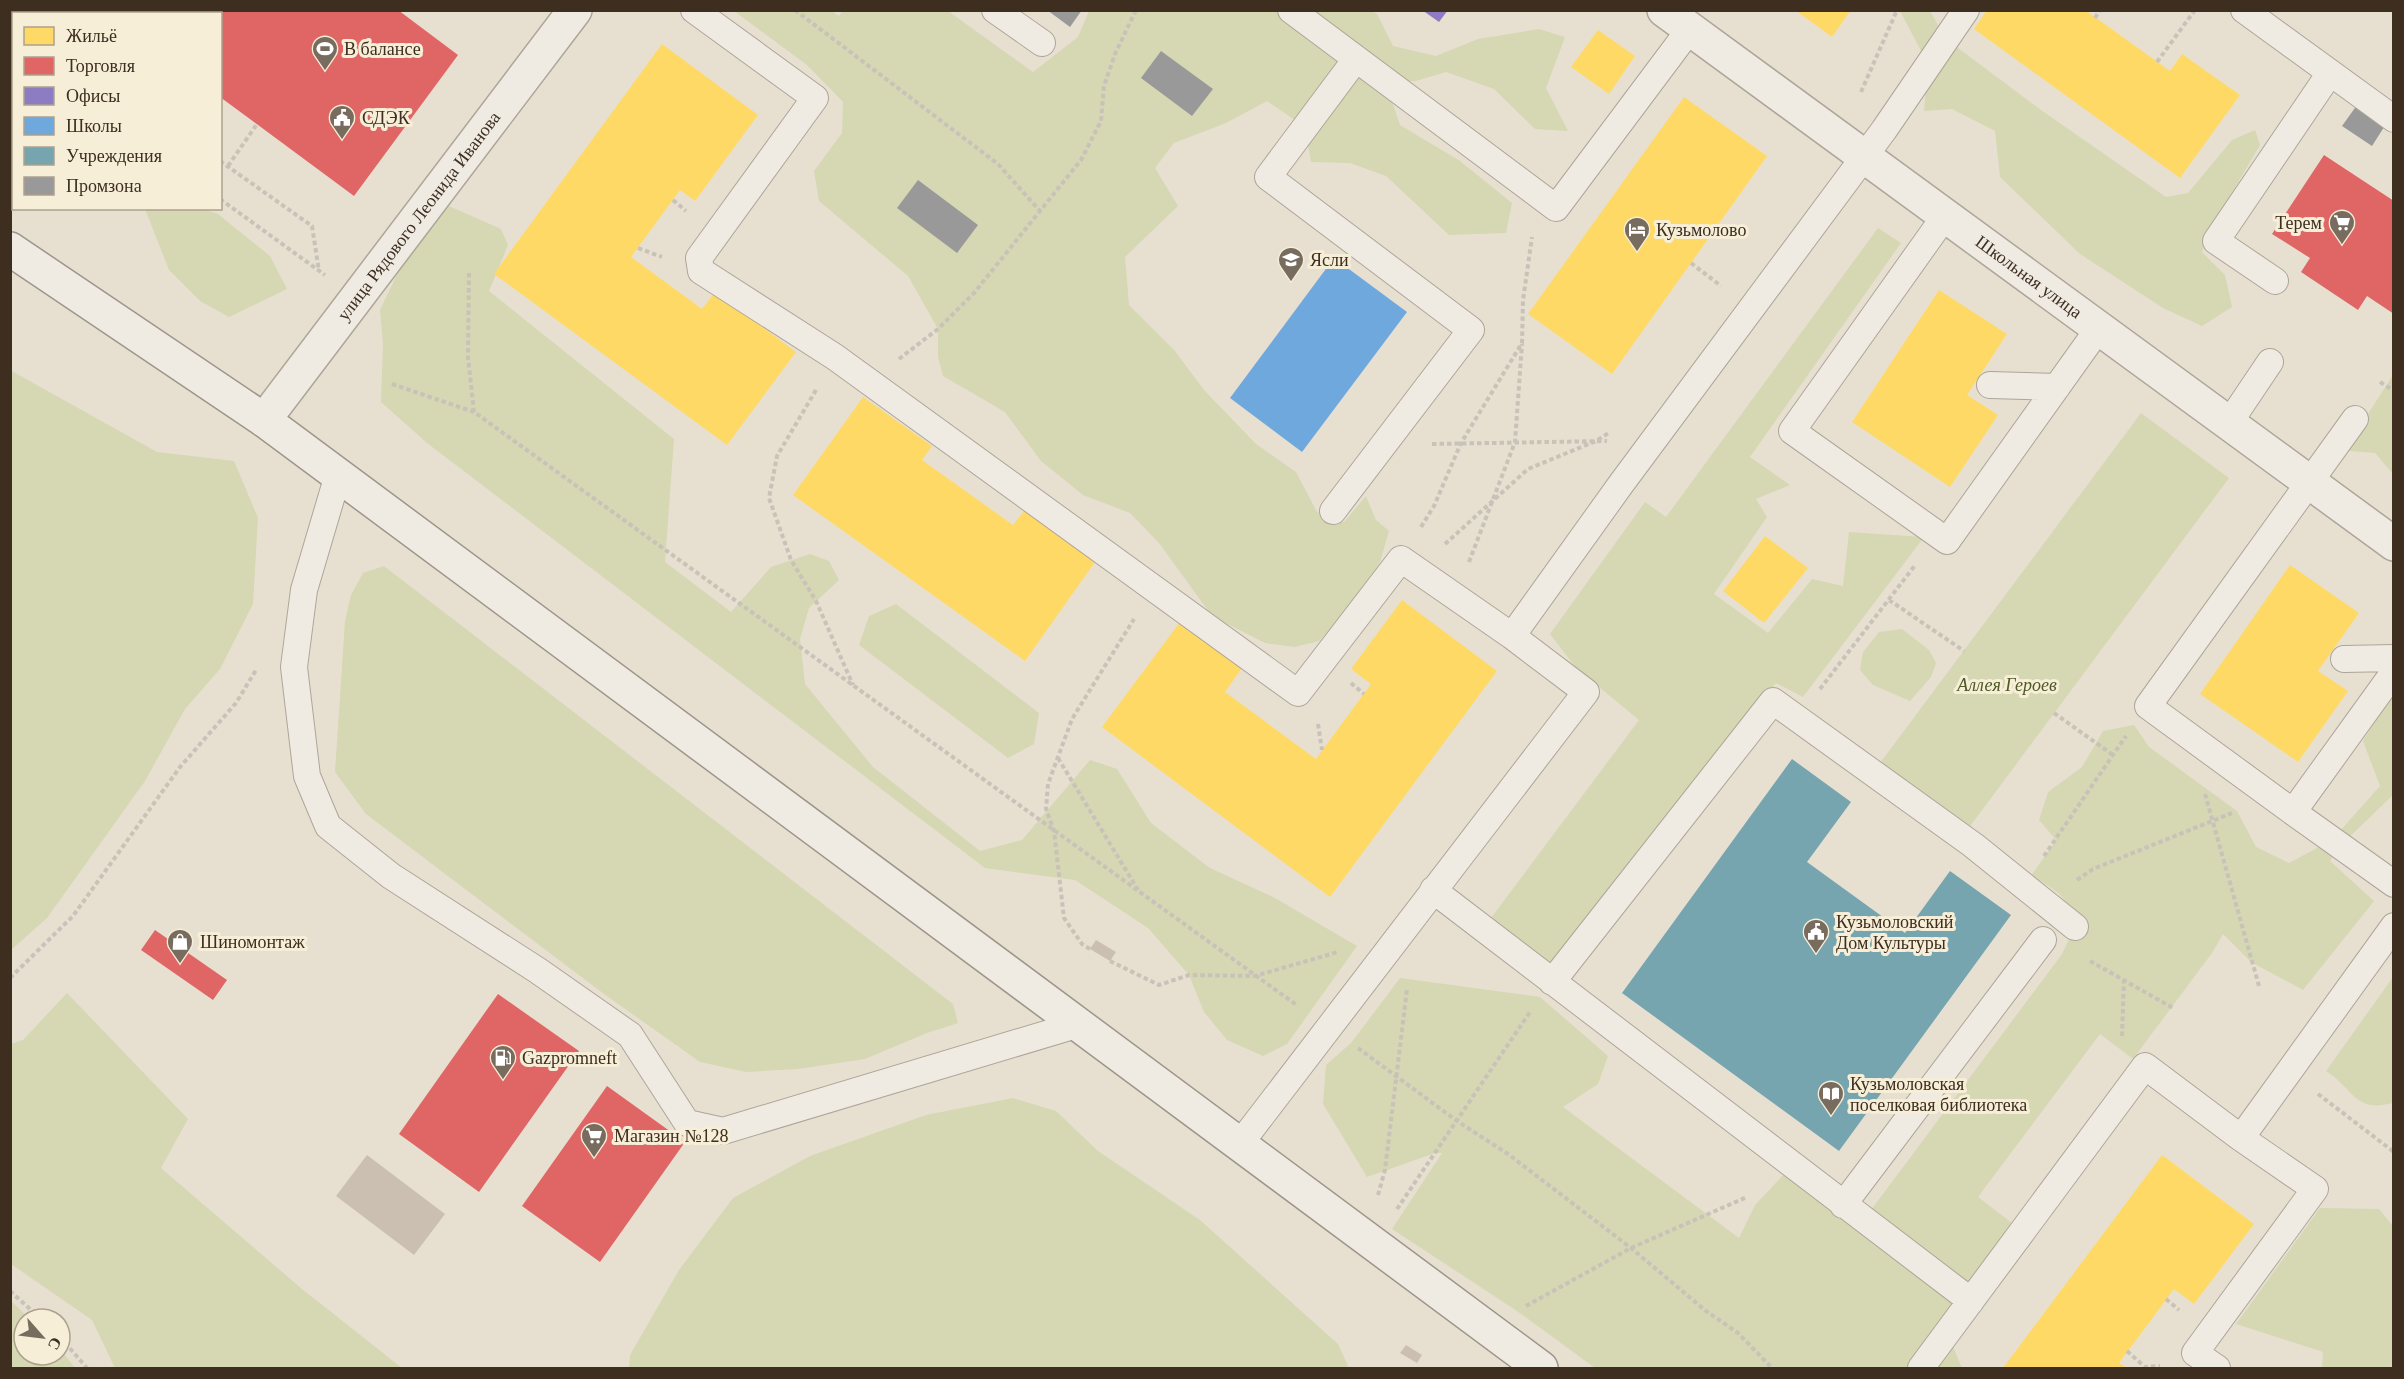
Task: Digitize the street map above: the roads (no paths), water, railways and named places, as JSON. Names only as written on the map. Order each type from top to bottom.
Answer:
[{"type":"main road","name":"улица Рядового Леонида Иванова","points":[[264,420],[574,10]]},
{"type":"main road","name":"Школьная улица","points":[[1677,20],[2394,544]]},
{"type":"main road","points":[[10,249],[264,420],[1541,1368]]},
{"type":"lane","points":[[694,10],[815,98],[699,258],[701,271],[835,357],[1298,693],[1401,559],[1512,636],[1586,692],[1398,934],[1239,1145]]},
{"type":"lane","points":[[995,10],[1042,43]]},
{"type":"lane","points":[[1291,10],[1556,208],[1677,20]]},
{"type":"lane","points":[[1512,636],[1621,484],[1884,130],[1966,10]]},
{"type":"lane","points":[[2244,10],[2394,119]]},
{"type":"lane","points":[[1333,511],[1471,330],[1268,177],[1356,59]]},
{"type":"lane","points":[[2275,281],[2216,241],[2330,73]]},
{"type":"lane","points":[[1945,216],[1792,431],[1947,542],[2098,328]]},
{"type":"lane","points":[[2229,423],[2270,362]]},
{"type":"lane","points":[[1990,385],[2057,387]]},
{"type":"lane","points":[[2355,419],[2148,706],[2394,884]]},
{"type":"lane","points":[[338,475],[304,590],[294,667],[307,776],[328,826],[391,876],[537,970],[630,1035],[687,1123],[723,1131],[1076,1025]]},
{"type":"lane","points":[[2344,659],[2394,658]]},
{"type":"lane","points":[[2294,812],[2394,672]]},
{"type":"lane","points":[[1552,982],[1773,701],[1973,844],[2075,927]]},
{"type":"lane","points":[[1433,890],[1971,1301]]},
{"type":"lane","points":[[2241,1138],[2394,926]]},
{"type":"lane","points":[[1844,1205],[2043,940]]},
{"type":"lane","points":[[1921,1368],[2145,1066],[2241,1138],[2315,1189],[2195,1353],[2217,1368]]},
{"type":"place","name":"В балансе","points":[[325,72]]},
{"type":"place","name":"СДЭК","points":[[342,141]]},
{"type":"place","name":"Терем","points":[[2342,246]]},
{"type":"place","name":"Кузьмолово","points":[[1637,253]]},
{"type":"place","name":"Ясли","points":[[1291,283]]},
{"type":"place","name":"Кузьмоловский Дом Культуры","points":[[1816,955]]},
{"type":"place","name":"Шиномонтаж","points":[[180,965]]},
{"type":"place","name":"Gazpromneft","points":[[503,1081]]},
{"type":"place","name":"Кузьмоловская поселковая библиотека","points":[[1831,1117]]},
{"type":"place","name":"Магазин №128","points":[[594,1159]]},
{"type":"park label","name":"Аллея Героев","points":[[2007,685]]}]
